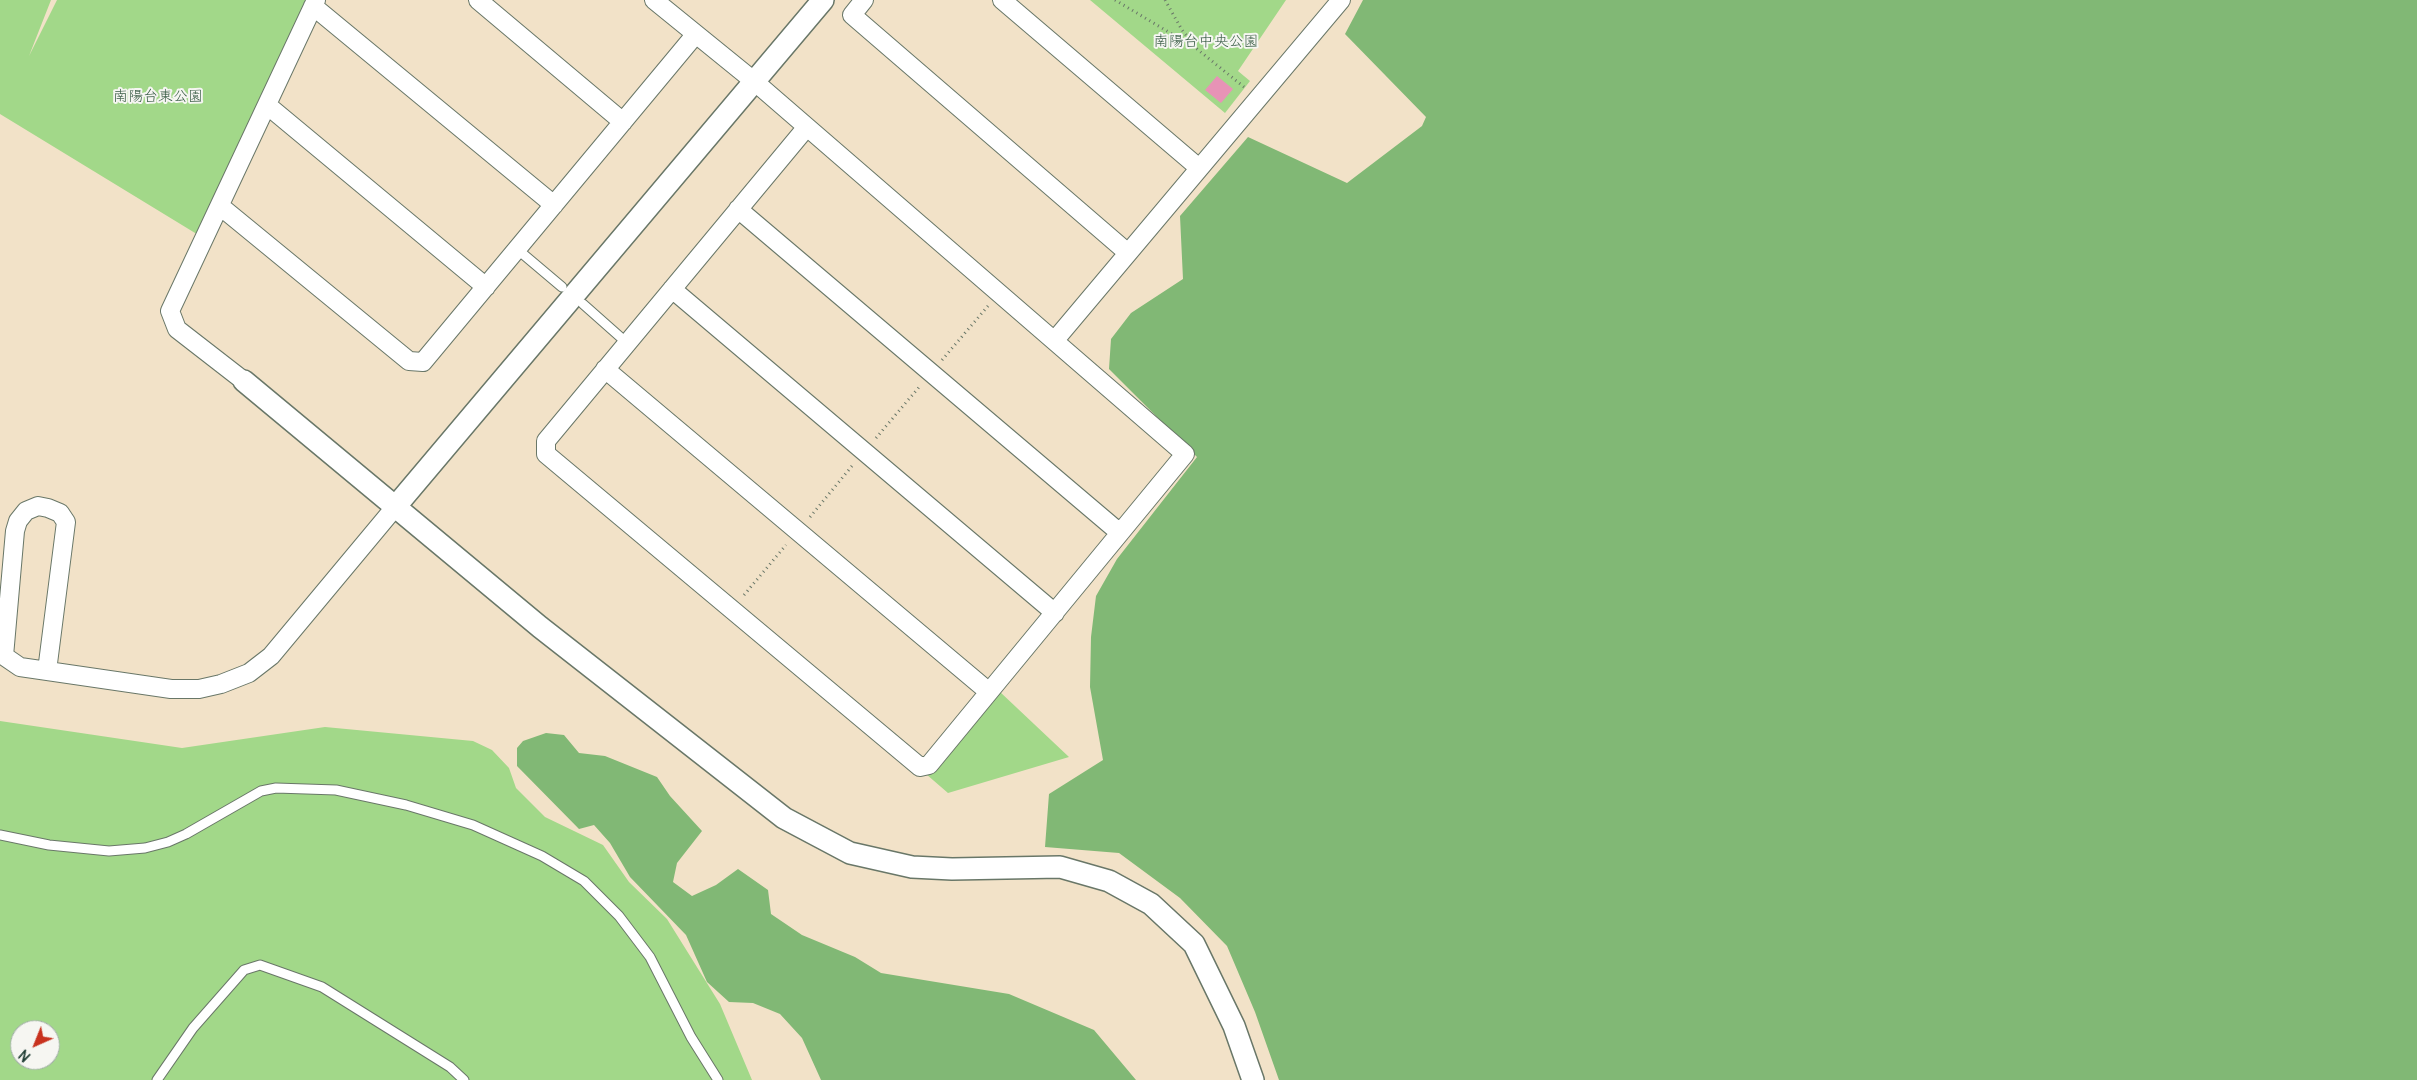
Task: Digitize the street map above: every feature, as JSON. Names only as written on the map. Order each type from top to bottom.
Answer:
[{"type":"street","points":[[478,0],[623,122]]},
{"type":"street","points":[[654,0],[695,36],[755,82],[1186,454],[929,765],[920,767],[546,454],[546,441],[806,128]]},
{"type":"street","points":[[47,671],[66,522],[60,513],[38,506],[26,511],[18,521],[15,531],[4,656],[20,667],[47,671],[170,689],[198,689],[221,684],[249,673],[271,656],[823,0]]},
{"type":"street","points":[[864,0],[852,15],[1128,253]]},
{"type":"street","points":[[1002,0],[1200,168]]},
{"type":"street","points":[[1055,340],[1341,0]]},
{"type":"street","points":[[554,205],[315,3],[170,311],[178,329],[396,506],[540,627],[784,818],[850,853],[912,866],[952,869],[1060,867],[1109,881],[1151,904],[1194,944],[1234,1026],[1253,1080]]},
{"type":"street","points":[[220,206],[409,361],[423,362],[695,36]]},
{"type":"street","points":[[267,105],[486,287]]},
{"type":"street","points":[[738,209],[1120,533]]},
{"type":"street","points":[[672,289],[1055,613]]},
{"type":"street","points":[[605,369],[989,692]]},
{"type":"lane","points":[[517,249],[562,287]]},
{"type":"lane","points":[[582,304],[627,343]]},
{"type":"lane","points":[[0,835],[49,845],[100,850],[145,848],[168,842],[186,834],[261,791],[276,788],[336,790],[406,805],[473,825],[534,852],[584,881],[619,916],[650,957],[691,1037],[718,1080]]},
{"type":"lane","points":[[158,1080],[193,1028],[244,970],[260,964],[322,987],[450,1067],[464,1080]]},
{"type":"path","points":[[1115,0],[1197,48],[1258,98]]},
{"type":"path","points":[[1165,0],[1182,30],[1197,48]]},
{"type":"green space","name":"南陽台東公園","points":[[0,0],[51,0],[29,56],[57,0],[309,0],[200,236],[0,114]]},
{"type":"green space","name":"南陽台中央公園","points":[[1090,0],[1286,0],[1238,71],[1250,81],[1225,113]]},
{"type":"green space","points":[[1363,0],[2417,0],[2417,1080],[1279,1080],[1255,1012],[1227,946],[1180,898],[1119,853],[1045,847],[1049,794],[1103,760],[1090,687],[1091,637],[1096,596],[1117,559],[1197,457],[1109,369],[1111,339],[1131,313],[1183,279],[1180,216],[1248,137],[1347,183],[1422,126],[1426,117],[1345,34]]},
{"type":"green space","points":[[999,691],[1069,757],[948,793],[926,774]]},
{"type":"green space","points":[[0,721],[182,748],[325,727],[473,741],[492,750],[509,768],[516,788],[545,817],[603,845],[629,882],[667,919],[720,1004],[752,1080],[0,1080]]},
{"type":"green space","points":[[546,733],[564,735],[579,753],[605,756],[657,777],[670,796],[702,831],[677,863],[673,882],[692,896],[716,885],[738,869],[768,890],[771,914],[802,935],[855,957],[881,973],[1009,994],[1094,1030],[1136,1080],[821,1080],[802,1038],[780,1014],[753,1003],[729,1002],[707,982],[686,935],[630,877],[610,843],[594,825],[579,829],[517,766],[517,748],[523,741]]},
{"type":"building","points":[[1217,76],[1233,89],[1221,103],[1205,90]]}]
